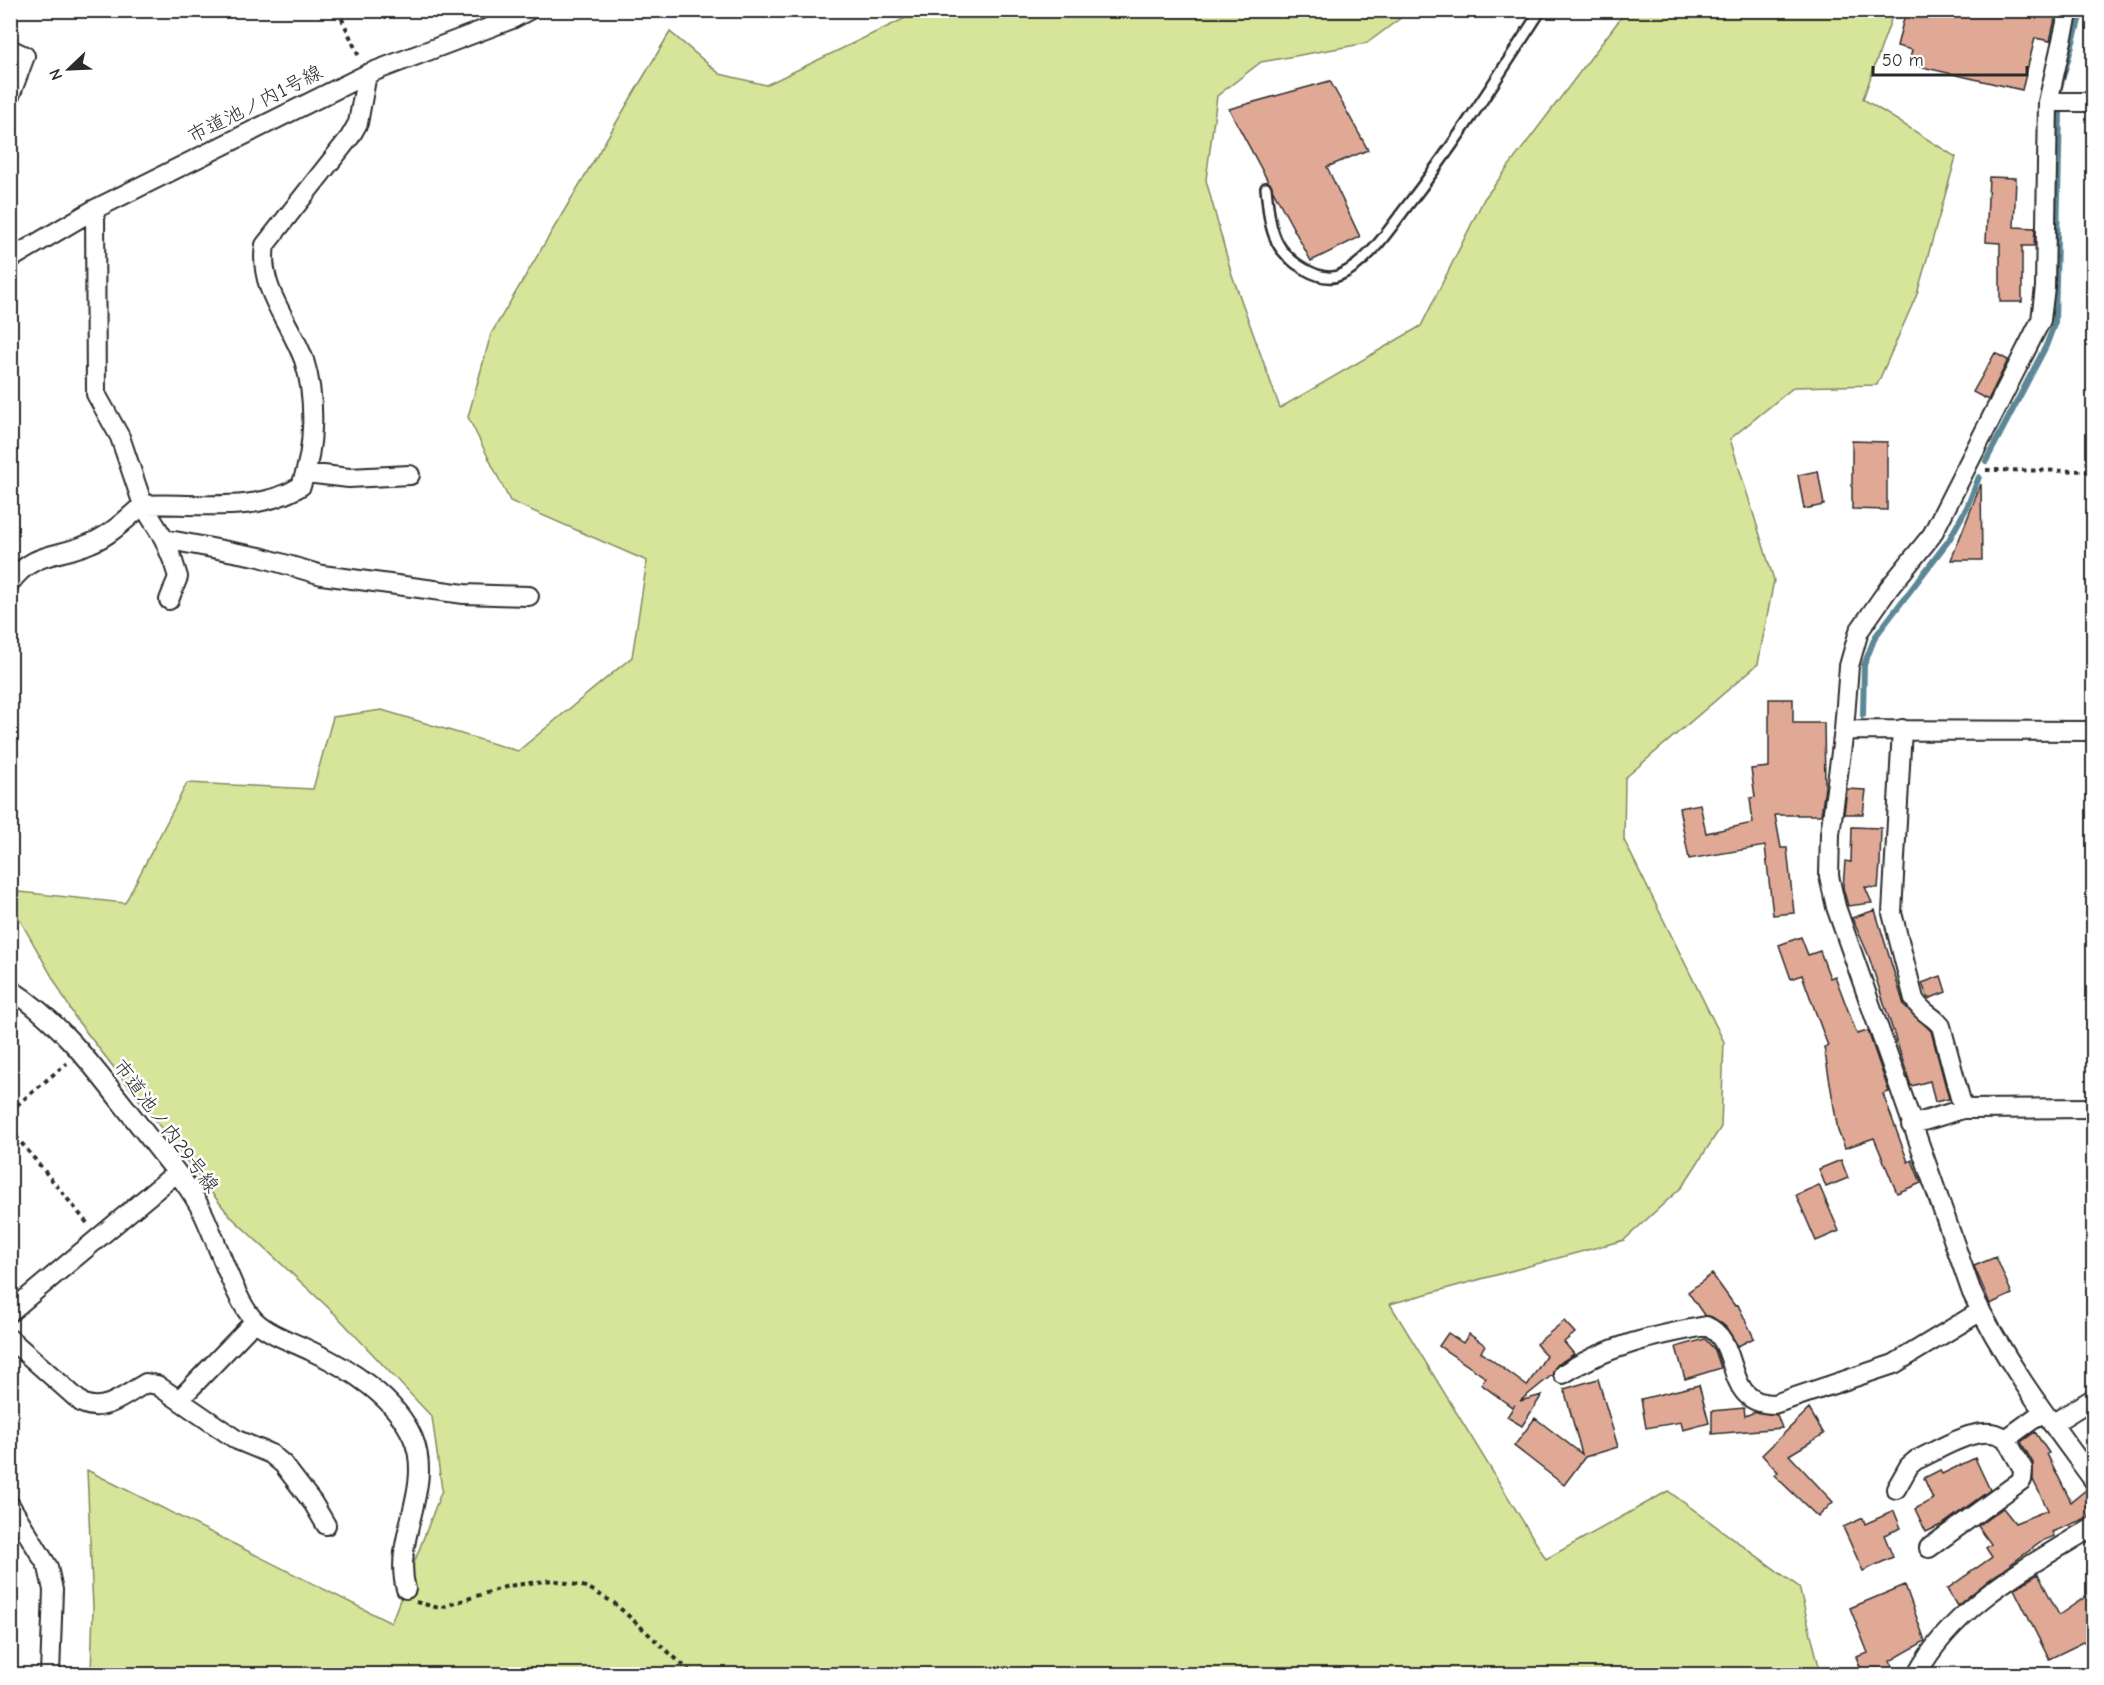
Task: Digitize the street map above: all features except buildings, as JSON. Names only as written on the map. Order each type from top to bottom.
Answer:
[{"type":"street","name":"市道池ノ内1号線","points":[[10,259],[95,209],[367,74],[512,19],[529,10]]},
{"type":"street","points":[[2069,10],[2048,102],[2044,287],[2041,320],[1968,470],[1932,535],[1889,588],[1859,632],[1849,666],[1844,730],[1830,834],[1829,876],[1836,907],[1911,1125],[1981,1311],[2048,1418],[2094,1481]]},
{"type":"street","points":[[10,49],[25,56],[10,96]]},
{"type":"street","points":[[10,583],[22,567],[32,561],[61,554],[108,534],[143,506],[217,506],[273,500],[301,486],[306,473],[311,436],[309,386],[303,359],[274,304],[262,261],[265,245],[350,137],[358,123],[367,74]]},
{"type":"street","points":[[2048,102],[2094,102]]},
{"type":"street","points":[[95,209],[96,394],[120,438],[143,506],[164,539],[178,577],[169,600]]},
{"type":"street","points":[[306,473],[349,478],[410,475]]},
{"type":"street","points":[[164,539],[260,557],[322,575],[464,594],[529,596]]},
{"type":"street","points":[[1902,729],[1892,913],[1914,999],[1921,1011],[1936,1019],[1941,1026],[1963,1109]]},
{"type":"street","points":[[1844,730],[2094,731]]},
{"type":"street","name":"市道池ノ内29号線","points":[[10,988],[30,1001],[58,1027],[177,1173],[202,1211],[237,1290],[255,1321],[274,1334],[356,1375],[405,1424],[417,1453],[418,1473],[403,1547],[406,1589]]},
{"type":"street","points":[[1911,1125],[1963,1109],[2094,1108]]},
{"type":"street","points":[[10,1312],[177,1173]]},
{"type":"street","points":[[1563,1374],[1605,1352],[1648,1338],[1707,1326],[1719,1335],[1746,1396],[1761,1404],[1774,1404],[1894,1364],[1981,1311]]},
{"type":"street","points":[[179,1400],[255,1321]]},
{"type":"street","points":[[10,1339],[82,1403],[92,1408],[100,1408],[151,1382],[237,1440],[271,1454],[283,1464],[314,1503],[326,1525]]},
{"type":"street","points":[[2006,1439],[2094,1398]]},
{"type":"street","points":[[1896,1489],[1909,1466],[1916,1460],[1978,1433],[1994,1433],[2006,1439],[2023,1469],[2022,1480],[1929,1548]]},
{"type":"street","points":[[10,1505],[48,1567],[53,1590],[50,1674]]},
{"type":"street","points":[[1917,1674],[1937,1641],[1964,1613],[1992,1591],[2094,1526]]},
{"type":"lane","points":[[1266,188],[1271,224],[1283,250],[1311,274],[1323,278],[1338,276],[1352,269],[1381,240],[1435,171],[1541,10]]},
{"type":"path","points":[[338,10],[367,74]]},
{"type":"path","points":[[1968,470],[2094,471]]},
{"type":"path","points":[[10,1111],[80,1053]]},
{"type":"path","points":[[10,1129],[100,1239]]},
{"type":"path","points":[[406,1589],[417,1603],[439,1608],[508,1586],[552,1580],[587,1587],[614,1603],[693,1674]]},
{"type":"green space","points":[[920,11],[1410,11],[1367,43],[1261,62],[1217,96],[1206,180],[1231,272],[1280,408],[1421,326],[1484,199],[1626,11],[1894,11],[1863,99],[1956,157],[1917,294],[1877,385],[1794,387],[1730,439],[1774,580],[1758,664],[1625,778],[1624,840],[1724,1042],[1721,1127],[1682,1187],[1624,1240],[1390,1304],[1546,1559],[1668,1491],[1799,1587],[1821,1674],[91,1674],[93,1608],[87,1470],[391,1623],[442,1490],[432,1417],[334,1313],[229,1215],[76,1019],[11,904],[10,891],[125,903],[187,783],[313,789],[333,717],[382,710],[518,751],[632,657],[647,561],[510,501],[468,417],[491,334],[670,32],[720,74],[766,85]]},
{"type":"waterway","points":[[2059,91],[2082,10]]},
{"type":"waterway","points":[[1986,461],[2046,346],[2055,322],[2060,111]]},
{"type":"waterway","points":[[1863,715],[1864,665],[1875,637],[1949,540],[1967,507],[1979,477]]}]
